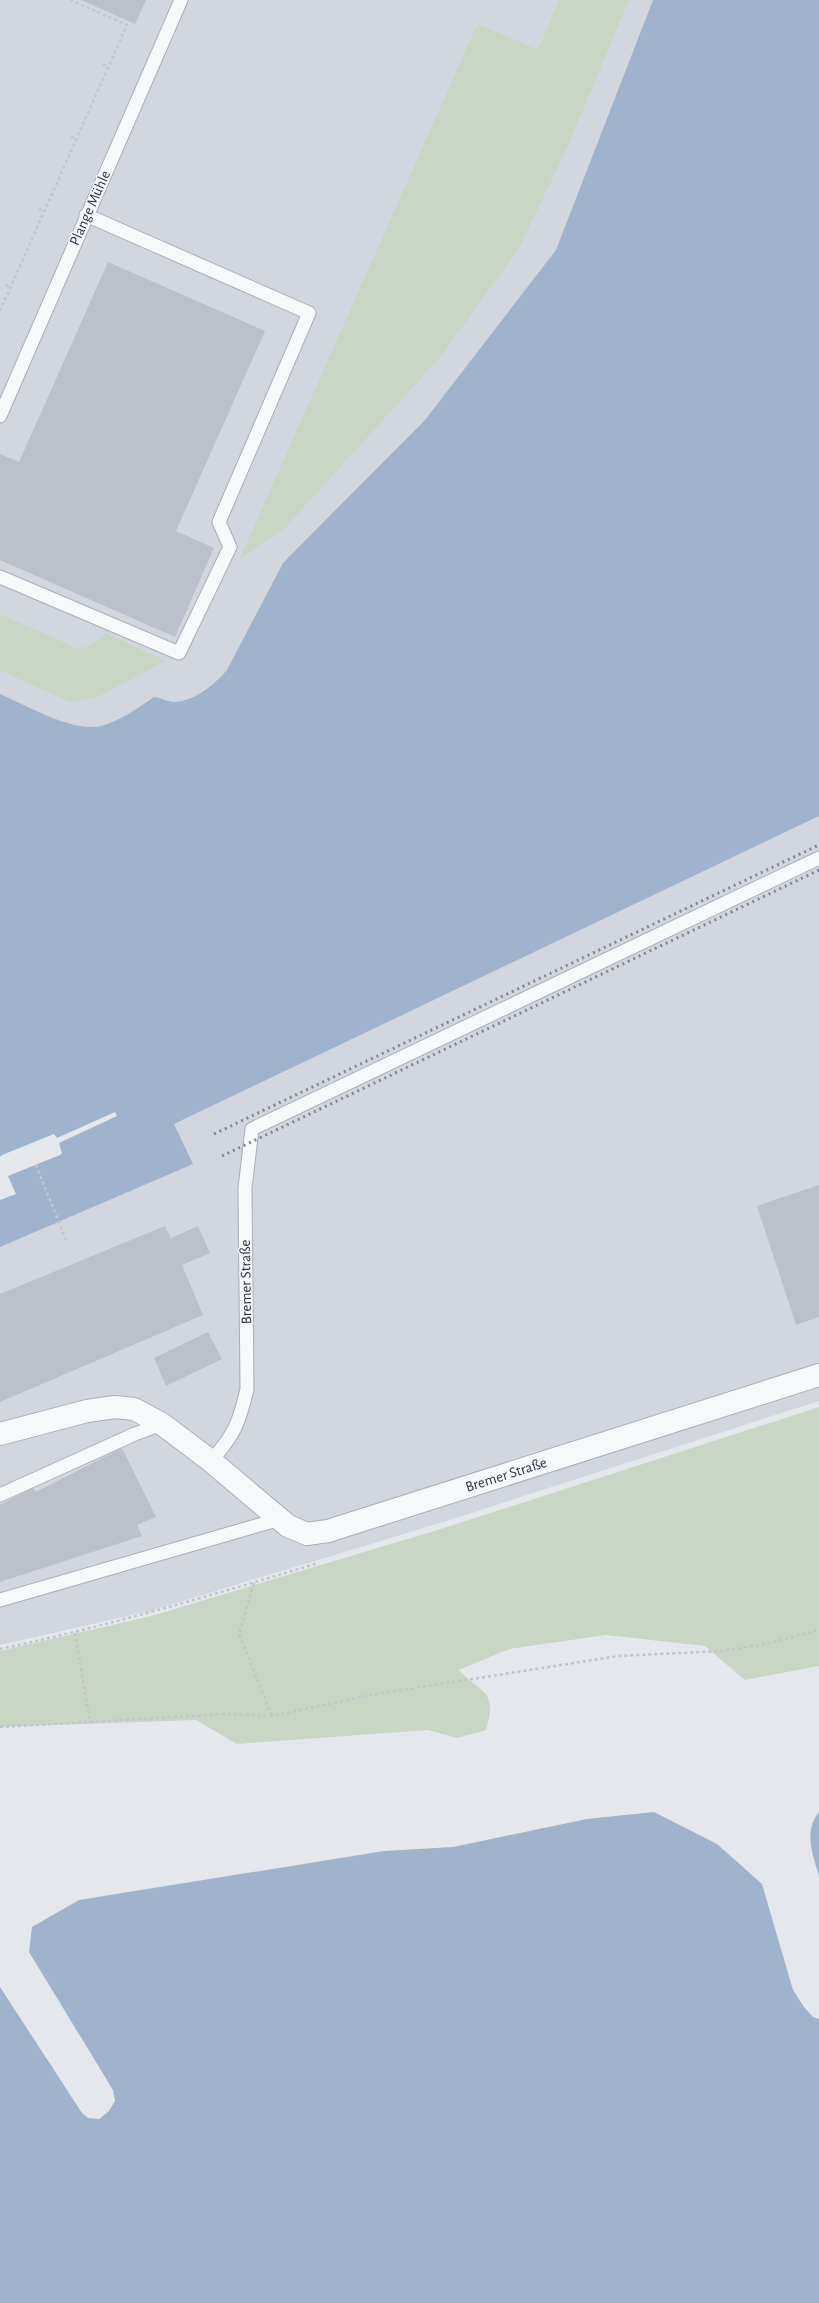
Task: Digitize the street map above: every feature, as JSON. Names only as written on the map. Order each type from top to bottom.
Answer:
[{"type":"street","name":"Bremer Straße","points":[[0,1434],[88,1411],[115,1407],[134,1409],[162,1424],[211,1461],[288,1526],[307,1534],[328,1531],[819,1375]]},
{"type":"lane","name":"Plange Mühle","points":[[0,416],[86,215],[181,0]]},
{"type":"lane","points":[[0,577],[179,653],[230,547],[219,522],[309,313],[86,215]]},
{"type":"lane","name":"Bremer Straße","points":[[211,1461],[227,1444],[240,1421],[247,1389],[246,1188],[252,1129],[819,858]]},
{"type":"lane","points":[[0,1494],[135,1434],[162,1424]]},
{"type":"lane","points":[[0,1600],[280,1520]]},
{"type":"path","points":[[0,310],[127,25],[71,0]]},
{"type":"path","points":[[104,64],[108,66]]},
{"type":"path","points":[[71,137],[76,139]]},
{"type":"path","points":[[39,209],[44,211]]},
{"type":"path","points":[[6,285],[11,287]]},
{"type":"path","points":[[36,1165],[67,1243]]},
{"type":"path","points":[[254,1583],[239,1634],[272,1716]]},
{"type":"path","points":[[0,1727],[47,1723],[90,1723],[226,1714],[272,1716],[371,1696],[618,1656],[722,1651],[766,1644],[819,1630]]},
{"type":"path","points":[[75,1633],[90,1723]]},
{"type":"shaded area","points":[[0,0],[819,0],[819,1401],[440,1523],[150,1611],[0,1645]]},
{"type":"green space","points":[[559,0],[629,0],[567,148],[519,248],[442,355],[285,528],[239,560],[475,29],[480,25],[538,50]]},
{"type":"green space","points":[[0,614],[79,649],[91,645],[106,633],[166,661],[99,696],[72,703],[0,670]]},
{"type":"green space","points":[[819,1407],[819,1666],[745,1680],[705,1646],[606,1635],[509,1649],[459,1670],[486,1694],[490,1707],[486,1730],[457,1738],[428,1730],[237,1744],[196,1720],[0,1727],[0,1651],[151,1616],[441,1529]]},
{"type":"water","points":[[653,0],[819,0],[819,816],[174,1124],[193,1164],[0,1247],[0,694],[50,717],[77,726],[90,727],[101,726],[115,721],[129,714],[154,697],[173,702],[196,696],[210,687],[222,676],[227,670],[283,563],[425,420],[556,250]]},
{"type":"water","points":[[654,1812],[717,1844],[762,1884],[793,1990],[804,2007],[813,2017],[819,2019],[819,2303],[0,2303],[0,1987],[82,2113],[88,2118],[99,2119],[109,2111],[115,2101],[113,2090],[29,1952],[32,1927],[79,1900],[384,1851],[453,1847],[587,1819]]},
{"type":"water","points":[[819,1812],[819,1876],[812,1852],[810,1835],[814,1819]]},
{"type":"pier","points":[[115,1112],[117,1116],[59,1143],[62,1153],[60,1155],[8,1176],[16,1194],[0,1200],[0,1157],[2,1155],[54,1134],[57,1138]]},
{"type":"building","points":[[81,0],[146,0],[135,24]]},
{"type":"building","points":[[108,262],[265,331],[176,531],[214,548],[175,637],[0,560],[0,454],[19,462]]},
{"type":"building","points":[[819,1185],[819,1317],[796,1325],[757,1206]]},
{"type":"building","points":[[165,1226],[171,1238],[198,1226],[210,1253],[182,1265],[203,1315],[0,1402],[0,1294]]},
{"type":"building","points":[[208,1332],[222,1359],[166,1386],[154,1358]]},
{"type":"building","points":[[122,1448],[156,1517],[137,1525],[142,1536],[0,1582],[0,1505],[33,1488],[36,1492]]},
{"type":"railway","points":[[214,1134],[819,845]]},
{"type":"railway","points":[[222,1156],[819,870]]}]
